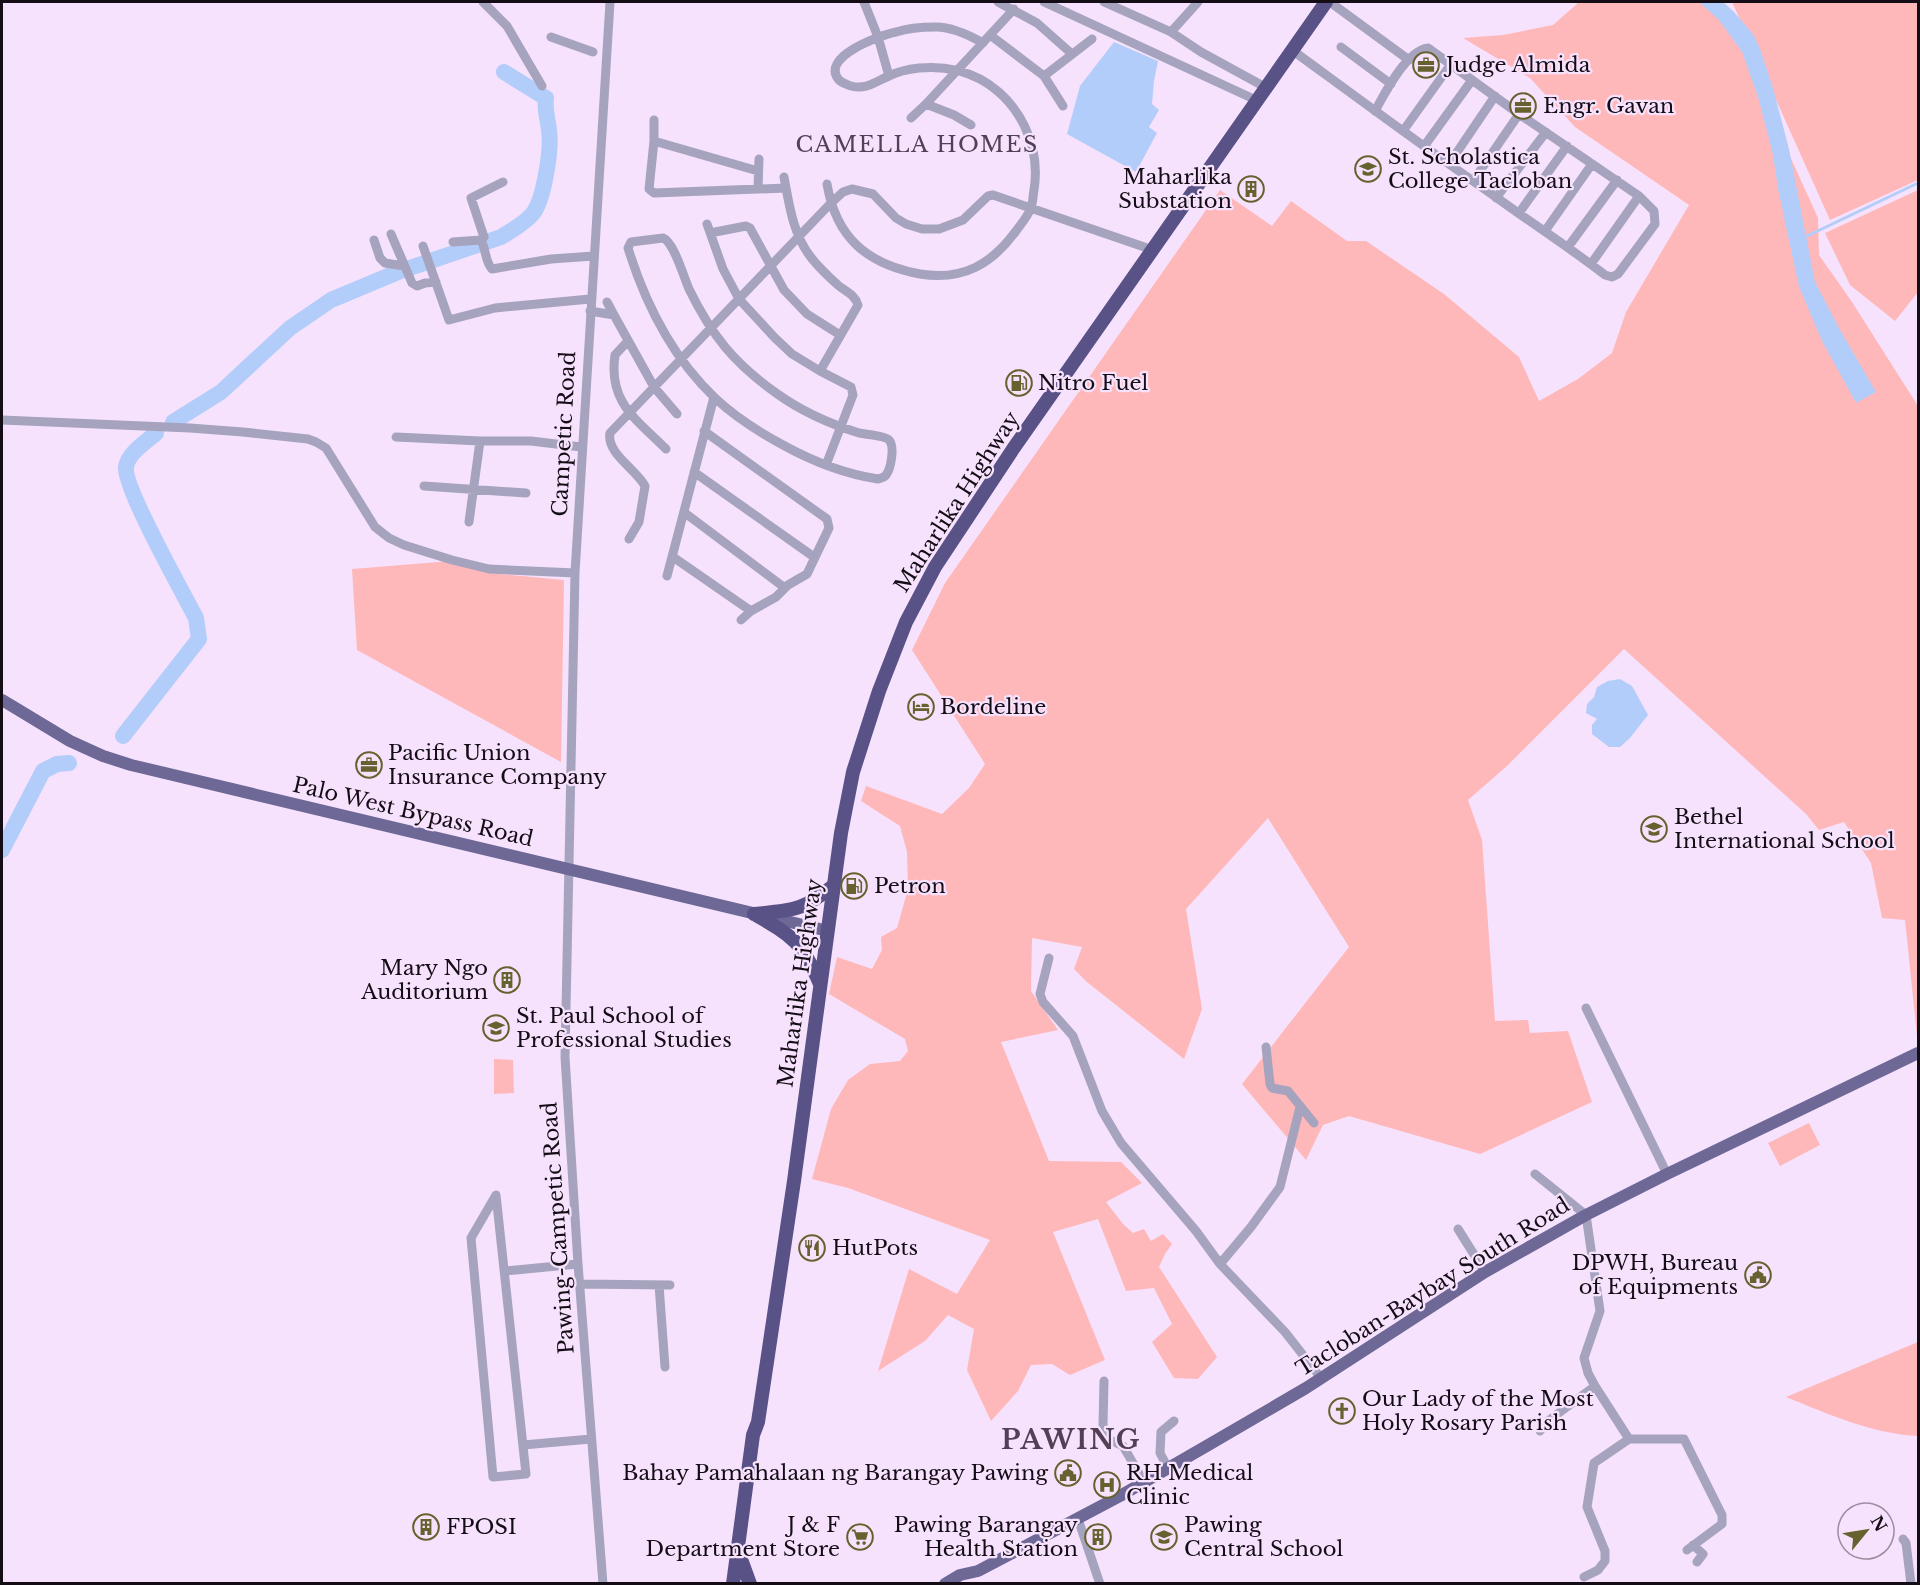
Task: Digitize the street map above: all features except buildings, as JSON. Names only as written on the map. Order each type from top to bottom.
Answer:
[{"type":"highway","name":"Maharlika Highway","points":[[733,1584],[753,1435],[758,1422],[821,986],[841,833],[853,772],[879,691],[906,622],[935,567],[1013,450],[1265,87],[1328,2]]},
{"type":"highway","points":[[754,914],[803,907],[834,885]]},
{"type":"highway","points":[[754,914],[783,930],[798,943],[810,961],[821,986]]},
{"type":"highway","name":"Maharlika Highway","points":[[740,1584],[760,1436],[758,1422]]},
{"type":"highway","points":[[742,1562],[750,1584]]},
{"type":"main road","name":"Palo West Bypass Road","points":[[2,700],[70,741],[103,756],[131,765],[828,931]]},
{"type":"main road","name":"Tacloban-Baybay South Road","points":[[945,1584],[960,1575],[978,1571],[1144,1482],[1321,1378],[1485,1272],[1586,1215],[1918,1053]]},
{"type":"main road","name":"Tacloban-Baybay South Road","points":[[966,1584],[978,1571]]},
{"type":"street","points":[[483,2],[507,26],[542,86]]},
{"type":"street","name":"Campetic Road","points":[[570,869],[575,573],[594,256],[599,54],[609,2]]},
{"type":"street","points":[[864,2],[878,37],[889,76]]},
{"type":"street","points":[[998,2],[1037,22],[1072,54]]},
{"type":"street","points":[[1044,2],[1256,100]]},
{"type":"street","points":[[1104,2],[1171,32],[1201,52],[1265,87]]},
{"type":"street","points":[[1171,32],[1198,2]]},
{"type":"street","points":[[1328,2],[1409,60]]},
{"type":"street","points":[[911,118],[1014,9]]},
{"type":"street","points":[[827,184],[830,204],[837,220],[854,243],[865,253],[888,265],[928,275],[948,274],[969,270],[987,261],[1006,245],[1031,207],[1035,183],[1035,162],[1023,120],[1011,103],[980,79],[958,70],[934,67],[916,68],[889,76],[866,87],[854,87],[843,83],[834,71],[836,63],[846,54],[878,37],[897,31],[938,27],[968,34],[983,43]]},
{"type":"street","points":[[990,35],[1044,76],[1063,106]]},
{"type":"street","points":[[551,37],[599,54]]},
{"type":"street","points":[[1044,76],[1092,39]]},
{"type":"street","points":[[1341,47],[1391,84]]},
{"type":"street","points":[[1292,50],[1375,111],[1496,198],[1568,247],[1605,275],[1615,276],[1655,224],[1654,212],[1639,196],[1428,48],[1418,51],[1409,60],[1375,111]]},
{"type":"street","points":[[1403,130],[1451,64]]},
{"type":"street","points":[[1425,146],[1472,80]]},
{"type":"street","points":[[1449,164],[1495,96]]},
{"type":"street","points":[[926,104],[954,115],[971,125]]},
{"type":"street","points":[[1473,181],[1519,114]]},
{"type":"street","points":[[654,120],[649,189],[654,193],[786,188]]},
{"type":"street","points":[[1496,198],[1546,132]]},
{"type":"street","points":[[654,141],[758,171]]},
{"type":"street","points":[[1519,213],[1568,146]]},
{"type":"street","points":[[758,188],[759,159]]},
{"type":"street","points":[[1545,231],[1592,164]]},
{"type":"street","points":[[783,177],[799,238],[810,256],[824,272],[857,299],[858,305],[820,371]]},
{"type":"street","points":[[1568,247],[1617,180]]},
{"type":"street","points":[[503,182],[471,198],[484,237],[482,243],[492,269],[552,259],[594,256]]},
{"type":"street","points":[[629,539],[639,522],[645,486],[612,449],[610,433],[843,192],[852,189],[873,194],[896,218],[914,227],[931,230],[947,227],[963,220],[990,195],[1031,207],[1152,250]]},
{"type":"street","points":[[1591,264],[1639,196]]},
{"type":"street","points":[[826,465],[853,396],[851,387],[792,354],[739,299],[723,269],[709,228],[746,226],[750,228],[784,290],[807,314],[840,335]]},
{"type":"street","points":[[391,234],[409,280],[415,286],[436,282]]},
{"type":"street","points":[[667,238],[710,329],[738,362],[797,407],[842,427],[890,441],[892,446],[887,474],[878,479],[865,477],[808,458],[772,439],[714,397],[681,358],[637,276],[628,248],[631,242],[667,238]]},
{"type":"street","points":[[374,240],[384,263],[405,269]]},
{"type":"street","points":[[453,242],[482,243]]},
{"type":"street","points":[[423,246],[449,320],[495,308],[590,299]]},
{"type":"street","points":[[607,302],[627,342],[654,387],[677,414]]},
{"type":"street","points":[[590,311],[614,315]]},
{"type":"street","points":[[627,342],[618,349],[614,362],[615,389],[622,404],[666,449]]},
{"type":"street","points":[[667,576],[714,397]]},
{"type":"street","points":[[2,420],[243,432],[308,439],[326,448],[375,527],[389,538],[452,560],[489,569],[575,573]]},
{"type":"street","points":[[704,431],[827,519],[829,528],[807,574],[741,620]]},
{"type":"street","points":[[396,437],[531,441],[581,447]]},
{"type":"street","points":[[469,522],[480,441]]},
{"type":"street","points":[[694,472],[814,557]]},
{"type":"street","points":[[424,486],[526,493]]},
{"type":"street","points":[[685,513],[785,588]]},
{"type":"street","points":[[673,557],[751,611]]},
{"type":"street","name":"Pawing-Campetic Road","points":[[570,869],[565,1057],[578,1264],[603,1584]]},
{"type":"street","points":[[1049,958],[1040,994],[1042,1002],[1073,1036],[1102,1111],[1121,1143],[1196,1231],[1220,1264],[1285,1332],[1321,1378]]},
{"type":"street","points":[[1586,1008],[1667,1174]]},
{"type":"street","points":[[1266,1047],[1272,1088],[1288,1091],[1314,1123]]},
{"type":"street","points":[[1220,1264],[1280,1187],[1300,1107]]},
{"type":"street","points":[[1535,1174],[1586,1215],[1600,1311],[1584,1358],[1595,1386],[1629,1439]]},
{"type":"street","points":[[496,1195],[505,1271],[526,1474],[493,1477],[471,1238],[496,1195]]},
{"type":"street","points":[[1458,1229],[1485,1272]]},
{"type":"street","points":[[505,1271],[578,1264]]},
{"type":"street","points":[[580,1284],[670,1285]]},
{"type":"street","points":[[659,1285],[665,1367]]},
{"type":"street","points":[[1104,1381],[1102,1425],[1104,1434],[1108,1439],[1123,1446],[1144,1482]]},
{"type":"street","points":[[1540,1431],[1548,1421],[1595,1386]]},
{"type":"street","points":[[1168,1468],[1160,1453],[1161,1432],[1174,1421]]},
{"type":"street","points":[[523,1445],[591,1438]]},
{"type":"street","points":[[1584,1577],[1598,1570],[1605,1561],[1605,1551],[1587,1507],[1594,1463],[1629,1439],[1684,1440],[1723,1519],[1719,1527],[1690,1548],[1702,1554],[1697,1562]]},
{"type":"street","points":[[1078,1519],[1100,1584]]},
{"type":"street","points":[[1903,1539],[1906,1543],[1911,1584]]},
{"type":"shaded area","points":[[1579,2],[1720,2],[1818,218],[1819,255],[1852,302],[1918,406],[1918,1036],[1905,920],[1882,918],[1871,863],[1844,822],[1819,830],[1806,814],[1624,649],[1507,766],[1468,800],[1482,840],[1495,1021],[1528,1020],[1530,1033],[1568,1031],[1592,1102],[1480,1154],[1349,1116],[1323,1125],[1306,1160],[1242,1084],[1349,947],[1268,818],[1186,909],[1202,1009],[1184,1059],[1087,982],[1074,969],[1082,947],[1032,938],[1031,991],[1058,1030],[1001,1042],[1049,1161],[1121,1162],[1142,1183],[1106,1202],[1133,1233],[1144,1229],[1151,1241],[1163,1234],[1172,1244],[1159,1267],[1217,1357],[1198,1379],[1174,1378],[1152,1342],[1172,1324],[1154,1288],[1126,1291],[1098,1219],[1053,1232],[1105,1360],[1070,1375],[1052,1364],[1031,1365],[1018,1391],[991,1421],[967,1370],[974,1329],[948,1315],[925,1341],[878,1371],[909,1269],[957,1294],[990,1240],[848,1188],[812,1179],[831,1109],[848,1080],[870,1064],[900,1061],[908,1051],[905,1039],[829,994],[837,957],[872,969],[882,950],[881,937],[897,928],[908,889],[907,852],[900,826],[861,801],[866,786],[942,814],[969,788],[985,764],[912,650],[945,583],[1220,190],[1272,226],[1291,201],[1347,241],[1366,241],[1444,294],[1519,357],[1539,401],[1578,379],[1612,353],[1626,312],[1689,205],[1575,127],[1530,78],[1463,38],[1503,35],[1553,25]]},
{"type":"shaded area","points":[[1732,2],[1918,2],[1918,180],[1830,220]]},
{"type":"shaded area","points":[[1918,190],[1918,292],[1895,321],[1850,285],[1825,233]]},
{"type":"shaded area","points":[[451,561],[490,573],[564,580],[561,762],[357,650],[352,569]]},
{"type":"shaded area","points":[[494,1059],[513,1060],[514,1093],[494,1094]]},
{"type":"shaded area","points":[[1809,1123],[1820,1145],[1780,1166],[1768,1143]]},
{"type":"shaded area","points":[[1918,1342],[1918,1436],[1868,1427],[1786,1397]]},
{"type":"water","points":[[1699,2],[1723,2],[1753,34],[1760,49],[1789,149],[1815,282],[1876,392],[1856,403],[1822,341],[1799,287],[1773,155],[1758,97],[1742,52],[1719,20]]},
{"type":"water","points":[[1114,42],[1158,61],[1152,104],[1159,110],[1149,127],[1157,133],[1136,172],[1067,134],[1080,86]]},
{"type":"water","points":[[1620,679],[1632,686],[1648,715],[1620,747],[1609,747],[1592,734],[1592,725],[1597,719],[1586,713],[1587,704],[1594,697],[1597,687],[1608,681]]},
{"type":"waterway","points":[[173,422],[221,392],[290,328],[331,300],[398,272],[501,237],[531,216],[541,196],[548,160],[550,138],[546,98],[504,72]]},
{"type":"waterway","points":[[1803,238],[1918,183]]},
{"type":"waterway","points":[[123,736],[199,639],[196,618],[144,517],[128,478],[126,467],[130,457],[156,433]]},
{"type":"waterway","points":[[2,850],[43,771],[57,764],[69,763]]},
{"type":"place","name":"Judge Almida","points":[[1426,65]]},
{"type":"place","name":"Engr. Gavan","points":[[1523,106]]},
{"type":"place","name":"St. Scholastica College Tacloban","points":[[1368,169]]},
{"type":"place","name":"Maharlika Substation","points":[[1251,189]]},
{"type":"place","name":"Nitro Fuel","points":[[1019,383]]},
{"type":"place","name":"Bordeline","points":[[921,707]]},
{"type":"place","name":"Pacific Union Insurance Company","points":[[369,765]]},
{"type":"place","name":"Bethel International School","points":[[1654,829]]},
{"type":"place","name":"Petron","points":[[854,886]]},
{"type":"place","name":"Mary Ngo Auditorium","points":[[507,980]]},
{"type":"place","name":"St. Paul School of Professional Studies","points":[[496,1028]]},
{"type":"place","name":"HutPots","points":[[812,1248]]},
{"type":"place","name":"DPWH, Bureau of Equipments","points":[[1758,1275]]},
{"type":"place","name":"Our Lady of the Most Holy Rosary Parish","points":[[1342,1411]]},
{"type":"place","name":"Bahay Pamahalaan ng Barangay Pawing","points":[[1068,1473]]},
{"type":"place","name":"RH Medical Clinic","points":[[1107,1485]]},
{"type":"place","name":"FPOSI","points":[[426,1527]]},
{"type":"place","name":"J & F Department Store","points":[[860,1537]]},
{"type":"place","name":"Pawing Barangay Health Station","points":[[1098,1537]]},
{"type":"place","name":"Pawing Central School","points":[[1164,1537]]},
{"type":"district","name":"CAMELLA HOMES","points":[[917,144]]},
{"type":"district","name":"PAWING","points":[[1071,1439]]}]
